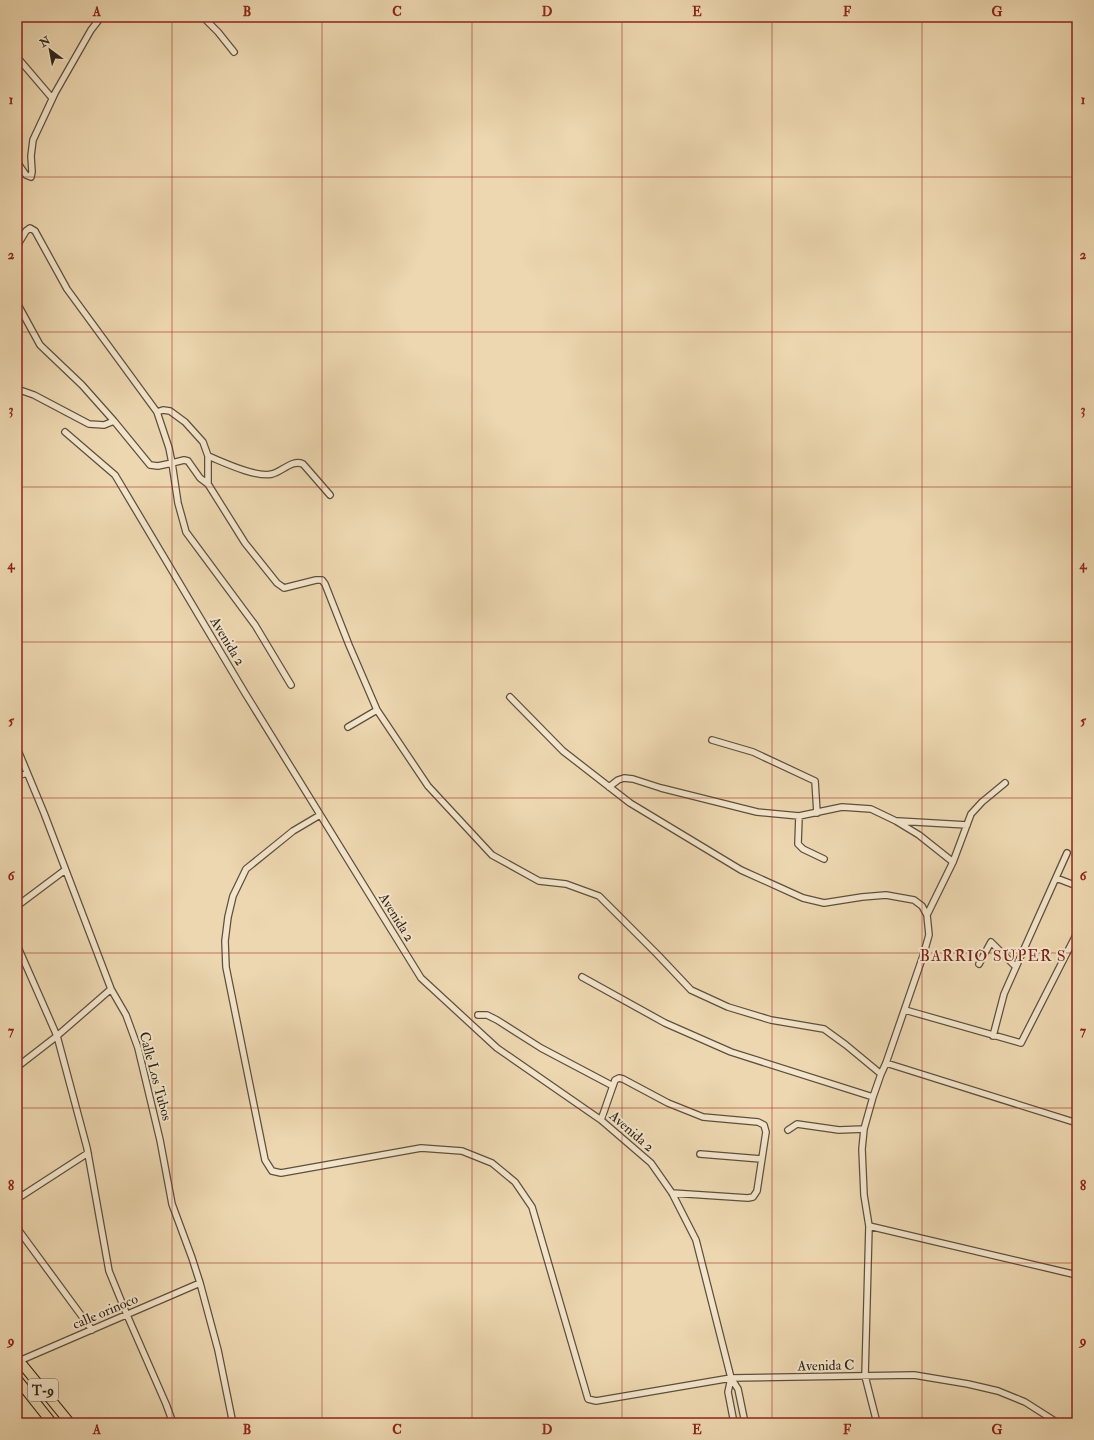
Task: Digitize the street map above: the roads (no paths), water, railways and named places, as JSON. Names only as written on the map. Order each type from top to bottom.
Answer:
[{"type":"highway","name":"T-9","points":[[18,1359],[70,1423]]},
{"type":"highway","name":"T-9","points":[[17,1379],[52,1423]]},
{"type":"street","points":[[17,162],[26,175],[31,177],[33,140],[52,98],[91,30],[101,17]]},
{"type":"street","points":[[203,17],[218,32],[234,52]]},
{"type":"street","points":[[17,57],[52,98]]},
{"type":"street","points":[[17,246],[26,231],[30,228],[35,230],[67,289],[157,412],[169,448],[178,503],[186,532],[255,625],[291,685]]},
{"type":"street","points":[[17,303],[40,345],[82,385],[150,465],[158,466],[184,460],[188,461],[200,478],[208,484],[245,543],[278,583],[284,588],[294,587],[316,580],[322,580],[325,584],[377,710],[428,786],[492,855],[539,881],[566,884],[599,896],[691,990],[728,1007],[772,1020],[824,1029],[881,1074]]},
{"type":"street","points":[[17,388],[34,395],[89,424],[104,425],[114,421]]},
{"type":"street","points":[[157,412],[163,410],[170,412],[185,422],[203,442],[208,456],[208,484]]},
{"type":"street","name":"Avenida 2","points":[[65,432],[115,475],[241,686],[421,978],[497,1048],[601,1120],[651,1163],[672,1193],[696,1240],[731,1378],[738,1389],[745,1423]]},
{"type":"street","points":[[208,456],[245,471],[265,475],[273,474],[300,462],[330,495]]},
{"type":"street","points":[[510,697],[563,751],[630,803],[741,870],[804,898],[824,903],[886,895],[914,900],[922,906],[927,915],[929,934],[924,956],[873,1097],[864,1129],[862,1149],[864,1195],[869,1226],[866,1376],[877,1423]]},
{"type":"street","points":[[348,727],[377,710]]},
{"type":"street","points":[[712,740],[753,752],[816,781],[817,813]]},
{"type":"street","name":"Calle Los Tubos","points":[[17,748],[44,813],[111,989],[126,1015],[138,1048],[160,1140],[172,1204],[200,1283],[218,1350],[232,1423]]},
{"type":"street","points":[[17,776],[27,773]]},
{"type":"street","points":[[609,787],[618,780],[624,778],[633,779],[662,788],[757,812],[800,816],[842,807],[871,809],[896,821],[919,835],[953,862]]},
{"type":"street","points":[[927,915],[953,862],[971,814],[982,802],[1005,783]]},
{"type":"street","name":"Avenida C","points":[[320,815],[293,831],[246,869],[233,896],[228,917],[225,941],[226,967],[265,1160],[272,1171],[281,1173],[421,1148],[462,1151],[492,1164],[515,1182],[532,1207],[588,1399],[596,1401],[731,1378],[914,1375],[968,1384],[998,1391],[1025,1402],[1058,1423]]},
{"type":"street","points":[[800,816],[798,844],[803,849],[824,859]]},
{"type":"street","points":[[896,821],[967,825]]},
{"type":"street","points":[[993,1036],[1004,994],[1068,853]]},
{"type":"street","points":[[17,906],[65,870]]},
{"type":"street","points":[[1056,878],[1077,886]]},
{"type":"street","points":[[905,1010],[1021,1043],[1077,933]]},
{"type":"street","points":[[979,964],[990,942],[1016,967]]},
{"type":"street","points":[[17,945],[57,1036],[88,1154],[109,1271],[173,1423]]},
{"type":"street","points":[[582,977],[665,1023],[731,1052],[873,1097]]},
{"type":"street","points":[[17,1067],[57,1036],[111,989]]},
{"type":"street","points":[[478,1015],[487,1015],[497,1020],[541,1048],[613,1086]]},
{"type":"street","points":[[886,1063],[1077,1123]]},
{"type":"street","points":[[601,1120],[615,1080],[619,1078],[668,1103],[703,1117],[758,1122],[764,1125],[766,1132],[756,1191],[753,1197],[748,1198],[672,1193]]},
{"type":"street","points":[[788,1130],[797,1124],[839,1130],[864,1129]]},
{"type":"street","points":[[17,1199],[88,1154]]},
{"type":"street","points":[[700,1154],[761,1158]]},
{"type":"street","points":[[869,1226],[1077,1275]]},
{"type":"street","points":[[17,1228],[92,1330]]},
{"type":"street","name":"calle orinoco","points":[[18,1359],[92,1330],[200,1283]]},
{"type":"street","name":"Avenida 2","points":[[731,1378],[728,1392],[734,1423]]},
{"type":"district","name":"BARRIO SUPER S","points":[[993,955]]}]
